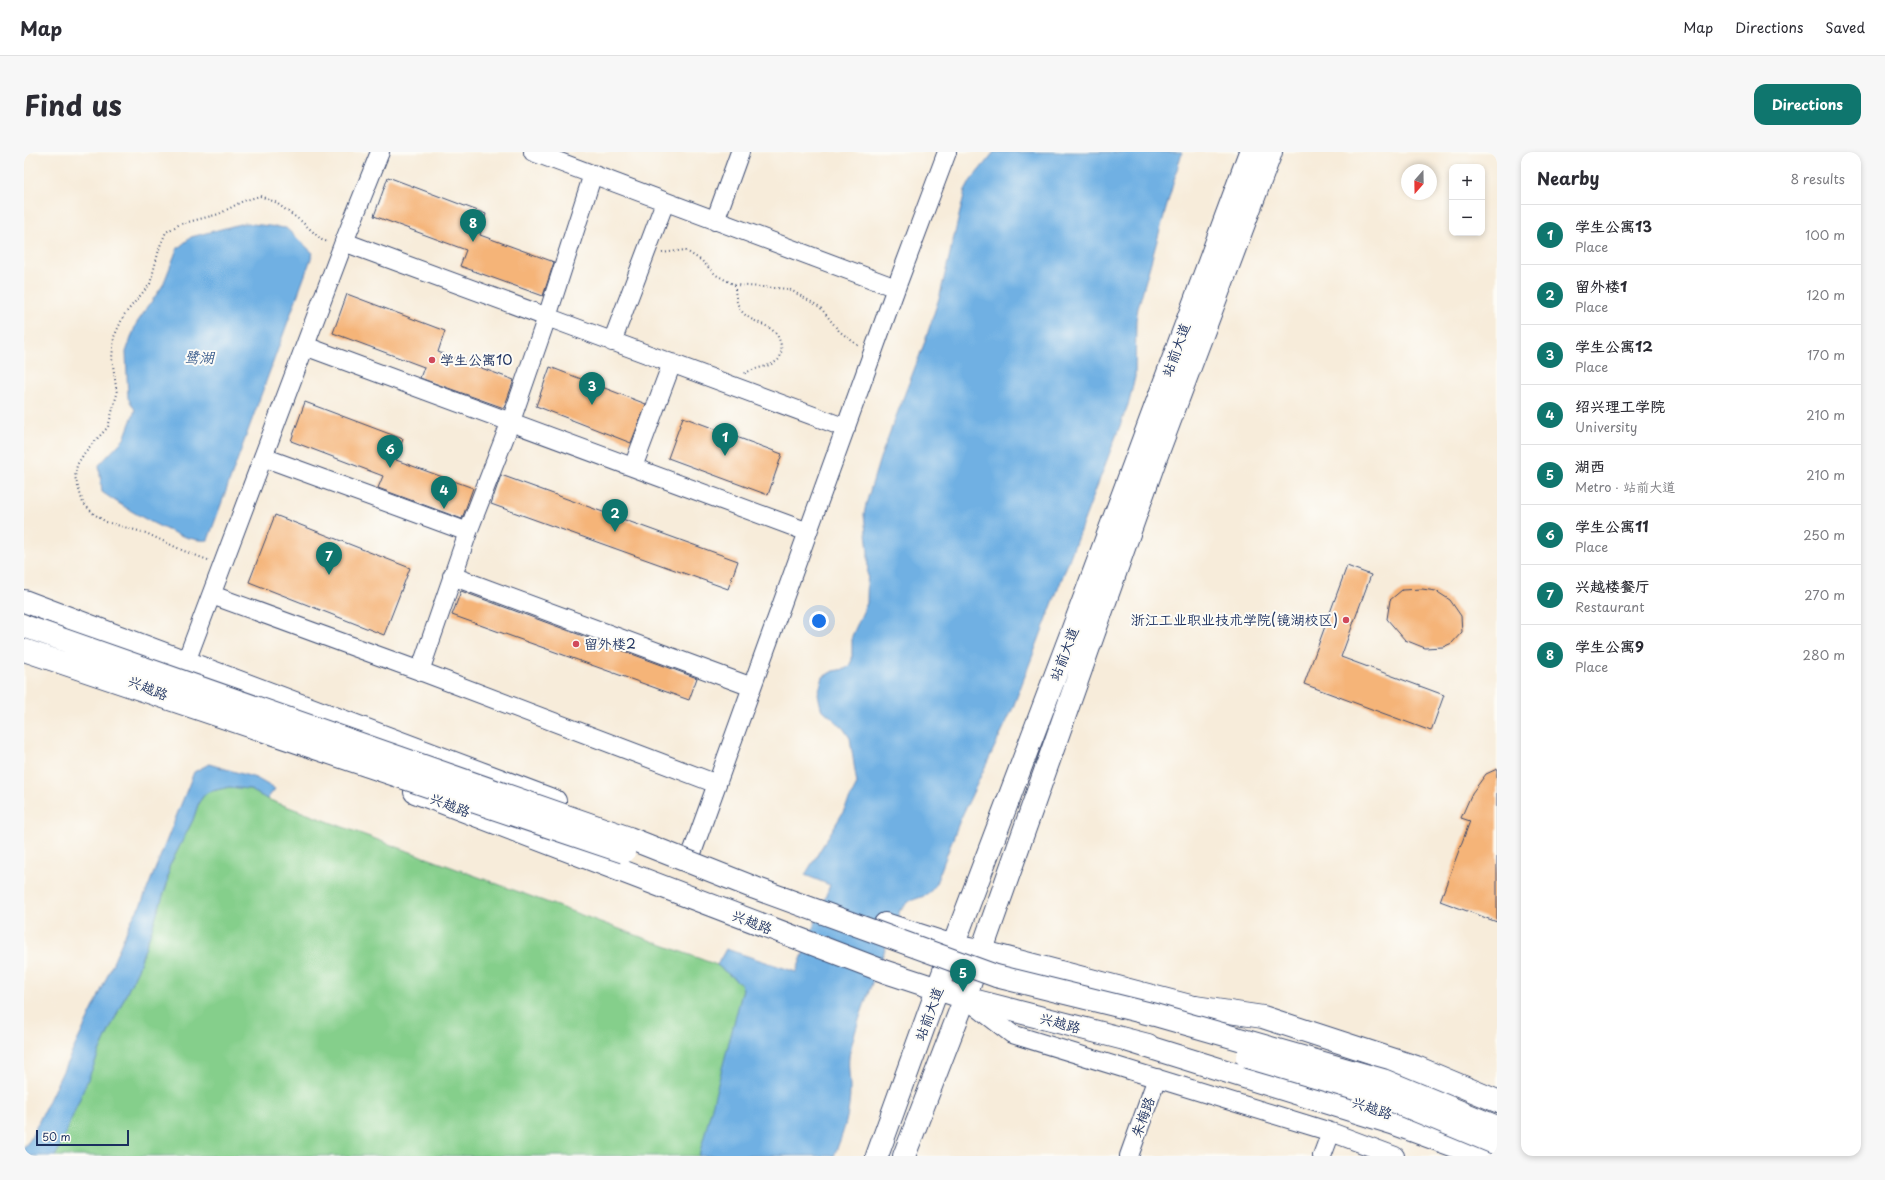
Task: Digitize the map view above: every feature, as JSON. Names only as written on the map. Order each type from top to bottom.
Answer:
[{"type":"main road","name":"站前大道","points":[[877,1156],[953,946],[1069,642],[1250,152]]},
{"type":"main road","name":"站前大道","points":[[904,1156],[965,998],[980,951],[1155,460],[1271,152]]},
{"type":"main road","points":[[24,601],[902,931],[953,946],[980,951],[1195,1006],[1377,1064],[1497,1111]]},
{"type":"main road","points":[[24,626],[629,838],[755,888],[996,976],[1155,1015],[1383,1080],[1497,1127]]},
{"type":"main road","name":"兴越路","points":[[24,638],[173,698],[730,914],[886,972],[965,998],[1278,1078],[1391,1114],[1497,1156]]},
{"type":"main road","points":[[24,650],[625,853],[748,900],[996,990],[1151,1029],[1386,1098],[1497,1144]]},
{"type":"main road","points":[[1195,1006],[1263,1017],[1416,1067],[1497,1101]]},
{"type":"main road","points":[[1129,1040],[1232,1074],[1392,1123],[1482,1156]]},
{"type":"street","points":[[173,698],[343,245],[380,152]]},
{"type":"street","points":[[533,152],[896,288]]},
{"type":"street","points":[[715,221],[740,152]]},
{"type":"street","points":[[692,853],[896,288],[947,152]]},
{"type":"street","points":[[420,671],[468,532],[511,422],[547,317],[593,174]]},
{"type":"street","points":[[612,342],[665,202]]},
{"type":"street","points":[[343,245],[547,317],[846,428]]},
{"type":"street","points":[[305,346],[808,532]]},
{"type":"street","points":[[633,467],[672,363]]},
{"type":"street","points":[[263,457],[468,532]]},
{"type":"street","points":[[452,576],[752,687]]},
{"type":"street","points":[[212,594],[717,784]]},
{"type":"street","points":[[965,998],[1012,1034],[1331,1132],[1360,1149],[1395,1156]]},
{"type":"street","name":"朱梅路","points":[[1129,1156],[1157,1078]]},
{"type":"street","points":[[1322,1156],[1331,1132]]},
{"type":"path","points":[[222,566],[184,551],[146,533],[106,522],[94,514],[83,503],[75,477],[77,465],[85,452],[108,427],[117,394],[112,358],[114,337],[124,314],[150,284],[160,246],[166,232],[180,224],[219,214],[243,201],[260,196],[274,202],[301,221],[322,240],[343,245]]},
{"type":"path","points":[[644,258],[667,251],[685,250],[702,261],[716,275],[735,284],[789,288],[820,307],[839,332],[872,356]]},
{"type":"path","points":[[735,284],[735,294],[740,309],[752,320],[770,327],[780,337],[782,350],[779,359],[772,364],[750,370],[743,375],[740,388]]},
{"type":"green space","points":[[229,787],[249,789],[267,799],[717,965],[741,984],[743,989],[700,1156],[55,1156],[101,1048],[138,969],[167,884],[169,867],[193,820],[199,802],[208,792]]},
{"type":"water","points":[[994,152],[1182,152],[1138,308],[1136,320],[1135,377],[1129,402],[1012,710],[960,820],[935,886],[927,895],[910,901],[900,910],[867,998],[850,1051],[848,1115],[834,1156],[699,1156],[743,989],[741,984],[717,965],[726,949],[796,972],[830,885],[805,875],[842,814],[857,784],[850,738],[843,728],[821,708],[818,694],[823,677],[833,671],[845,669],[849,666],[852,660],[852,636],[867,603],[868,551],[864,515],[866,504],[880,458],[924,344],[940,295],[965,191],[971,180]]},
{"type":"water","name":"鹭湖","points":[[244,223],[286,228],[313,253],[208,540],[197,540],[169,531],[153,523],[102,492],[99,465],[124,439],[135,410],[128,398],[126,352],[136,324],[163,285],[177,249],[191,237]]},
{"type":"water","points":[[209,764],[256,778],[275,789],[267,799],[249,789],[229,787],[208,792],[199,802],[193,820],[169,867],[167,884],[138,969],[101,1048],[58,1151],[55,1156],[24,1156],[24,1147],[30,1140],[97,1000],[131,921],[142,902],[194,772]]},
{"type":"building","points":[[388,177],[486,214],[480,235],[554,262],[543,296],[460,266],[466,250],[374,216]]},
{"type":"building","name":"学生公寓10","points":[[347,294],[445,331],[438,352],[514,380],[504,408],[420,378],[424,367],[333,333]]},
{"type":"building","points":[[550,367],[646,404],[631,443],[536,406]]},
{"type":"building","points":[[305,402],[403,439],[396,460],[473,488],[462,519],[378,488],[383,476],[291,441]]},
{"type":"building","points":[[683,417],[782,454],[768,495],[668,458]]},
{"type":"building","points":[[501,475],[738,561],[728,589],[491,504]]},
{"type":"building","points":[[275,515],[410,568],[384,635],[249,582]]},
{"type":"building","points":[[1347,566],[1371,575],[1341,657],[1444,695],[1431,731],[1304,684]]},
{"type":"building","points":[[1422,589],[1436,591],[1450,600],[1461,616],[1462,632],[1452,643],[1443,647],[1425,648],[1405,640],[1387,619],[1390,600],[1402,590]]},
{"type":"building","name":"留外楼2","points":[[461,591],[697,678],[689,700],[452,615]]},
{"type":"building","points":[[1497,769],[1497,922],[1440,901],[1470,821],[1461,818],[1472,793],[1486,774]]},
{"type":"place","name":"学生公寓9","points":[[473,242]]},
{"type":"place","name":"学生公寓10","points":[[432,360]]},
{"type":"place","name":"学生公寓12","points":[[592,405]]},
{"type":"place","name":"学生公寓13","points":[[725,456]]},
{"type":"place","name":"学生公寓11","points":[[390,468]]},
{"type":"place","name":"绍兴理工学院","points":[[444,509]]},
{"type":"place","name":"留外楼1","points":[[615,532]]},
{"type":"place","name":"兴越楼餐厅","points":[[329,575]]},
{"type":"place","name":"浙江工业职业技术学院(镜湖校区)","points":[[1346,620]]},
{"type":"place","name":"留外楼2","points":[[576,644]]},
{"type":"place","name":"湖西","points":[[963,992]]}]
